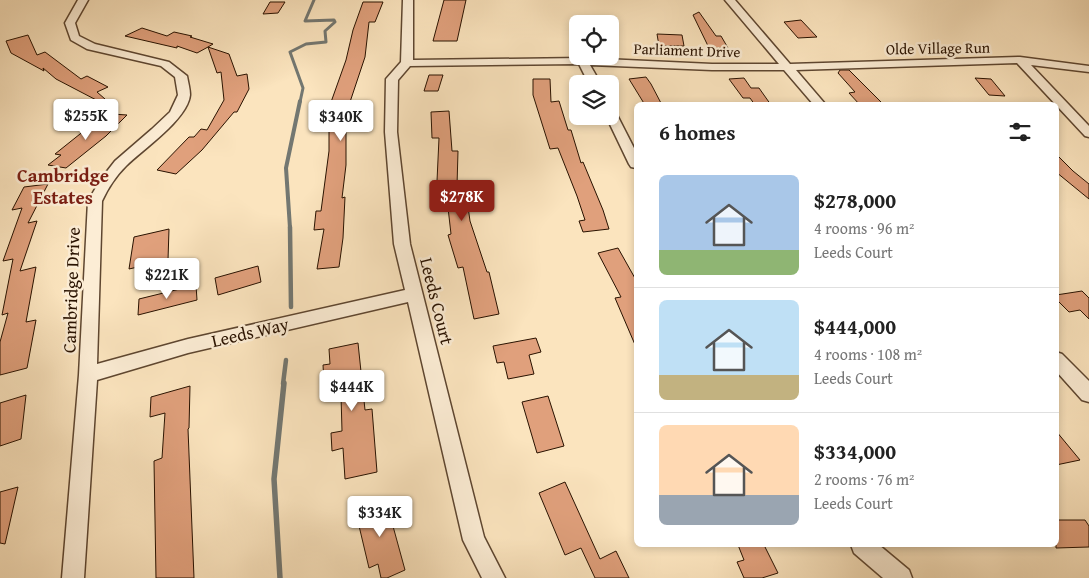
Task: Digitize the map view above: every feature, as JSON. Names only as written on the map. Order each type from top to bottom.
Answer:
[{"type":"street","name":"Cambridge Drive","points":[[73,578],[88,375],[95,201],[104,182],[179,108],[184,95],[184,83],[180,74],[171,67],[144,57],[90,48],[77,40],[72,32],[70,21],[73,12],[83,0]]},
{"type":"street","points":[[407,63],[408,0]]},
{"type":"street","points":[[730,0],[817,102]]},
{"type":"street","points":[[1020,60],[1089,133]]},
{"type":"street","name":"Olde Village Run","points":[[787,67],[1020,60],[1089,69]]},
{"type":"street","name":"Parliament Drive","points":[[407,63],[569,61]]},
{"type":"street","name":"Leeds Court","points":[[407,63],[392,79],[391,132],[402,244],[474,540],[494,578]]},
{"type":"street","name":"Parliament Drive","points":[[619,63],[712,67],[787,67]]},
{"type":"street","points":[[616,125],[634,160]]},
{"type":"street","name":"Leeds Way","points":[[88,375],[188,346],[414,294]]},
{"type":"street","points":[[1059,362],[1089,394]]},
{"type":"street","points":[[864,547],[901,578]]},
{"type":"building","points":[[444,0],[466,0],[457,41],[433,41]]},
{"type":"building","points":[[270,2],[285,2],[278,13],[263,14]]},
{"type":"building","points":[[363,2],[383,2],[375,22],[369,22],[365,57],[346,119],[346,165],[342,198],[345,197],[343,238],[339,267],[317,269],[324,229],[314,230],[316,211],[321,211],[329,151],[329,118],[325,119],[346,60],[353,30]]},
{"type":"building","points":[[699,12],[716,36],[721,36],[728,48],[709,48],[693,15]]},
{"type":"building","points":[[801,20],[817,37],[798,38],[784,22]]},
{"type":"building","points":[[142,28],[167,36],[174,32],[192,36],[190,37],[213,44],[197,53],[177,46],[177,48],[125,36]]},
{"type":"building","points":[[657,34],[682,35],[684,46],[659,46]]},
{"type":"building","points":[[28,35],[37,55],[45,52],[81,79],[87,76],[108,87],[97,92],[105,99],[102,103],[56,79],[43,68],[44,71],[11,53],[6,41]]},
{"type":"building","points":[[208,47],[229,54],[237,76],[247,74],[249,89],[237,112],[234,112],[202,150],[176,174],[157,170],[189,137],[194,137],[201,129],[207,130],[224,100],[221,72],[217,73]]},
{"type":"building","points":[[840,70],[849,70],[881,102],[857,102],[849,93],[855,92],[838,73]]},
{"type":"building","points":[[429,75],[443,75],[438,91],[424,91]]},
{"type":"building","points":[[646,77],[660,102],[643,102],[629,79]]},
{"type":"building","points":[[744,78],[751,88],[759,88],[769,102],[753,102],[750,98],[743,98],[729,79]]},
{"type":"building","points":[[975,78],[991,79],[1005,96],[989,95]]},
{"type":"building","points":[[533,79],[550,79],[551,102],[559,101],[568,130],[571,130],[581,163],[583,162],[609,229],[583,232],[579,221],[585,220],[558,148],[550,149],[533,95]]},
{"type":"building","points":[[449,111],[452,151],[458,151],[457,186],[465,185],[470,221],[487,272],[489,272],[499,314],[474,319],[463,267],[458,268],[448,235],[451,234],[447,199],[440,200],[437,181],[439,138],[432,138],[431,112]]},
{"type":"building","points":[[112,114],[127,115],[106,136],[66,168],[48,165],[61,155],[55,154],[95,122],[103,122]]},
{"type":"building","points":[[1059,157],[1089,184],[1089,199],[1059,174]]},
{"type":"building","points":[[48,184],[28,223],[37,221],[20,271],[36,267],[26,322],[36,320],[27,368],[0,375],[0,342],[8,313],[2,315],[13,259],[3,261],[22,208],[12,210],[24,187]]},
{"type":"building","points":[[169,229],[168,260],[129,269],[134,237]]},
{"type":"building","points":[[618,248],[634,276],[634,342],[615,298],[621,297],[598,253]]},
{"type":"building","points":[[258,266],[261,282],[218,295],[215,278]]},
{"type":"building","points":[[196,285],[197,300],[138,315],[139,299]]},
{"type":"building","points":[[1082,291],[1089,298],[1089,319],[1080,310],[1069,312],[1059,302],[1059,295]]},
{"type":"building","points":[[536,338],[541,352],[529,355],[534,374],[508,379],[504,362],[497,363],[493,346]]},
{"type":"building","points":[[358,343],[365,410],[372,409],[377,472],[345,479],[343,448],[332,451],[331,433],[342,431],[341,395],[334,396],[333,380],[324,382],[323,365],[330,364],[329,349]]},
{"type":"building","points":[[190,386],[188,429],[194,578],[156,578],[154,461],[162,458],[165,413],[150,417],[151,397]]},
{"type":"building","points":[[26,395],[21,439],[0,446],[0,403]]},
{"type":"building","points":[[548,396],[564,446],[537,453],[522,402]]},
{"type":"building","points":[[1059,435],[1080,460],[1059,464]]},
{"type":"building","points":[[565,482],[600,559],[616,551],[629,578],[595,578],[581,548],[565,555],[539,493]]},
{"type":"building","points":[[18,487],[5,544],[0,543],[0,492]]},
{"type":"building","points":[[385,497],[405,570],[387,578],[381,578],[378,564],[369,568],[355,509]]},
{"type":"building","points":[[1059,520],[1085,520],[1089,526],[1089,547],[1056,548],[1059,547]]},
{"type":"building","points":[[739,547],[765,547],[778,573],[762,578],[744,578],[737,562],[744,560]]},
{"type":"waterway","points":[[300,102],[303,88],[290,52],[306,44],[326,42],[325,31],[335,22],[334,20],[305,21],[314,0]]},
{"type":"waterway","points":[[290,228],[286,168],[300,101]]},
{"type":"waterway","points":[[290,227],[291,307]]},
{"type":"waterway","points":[[283,384],[286,360]]},
{"type":"waterway","points":[[280,578],[274,479],[284,383]]},
{"type":"district","name":"Cambridge Estates","points":[[63,186]]}]
